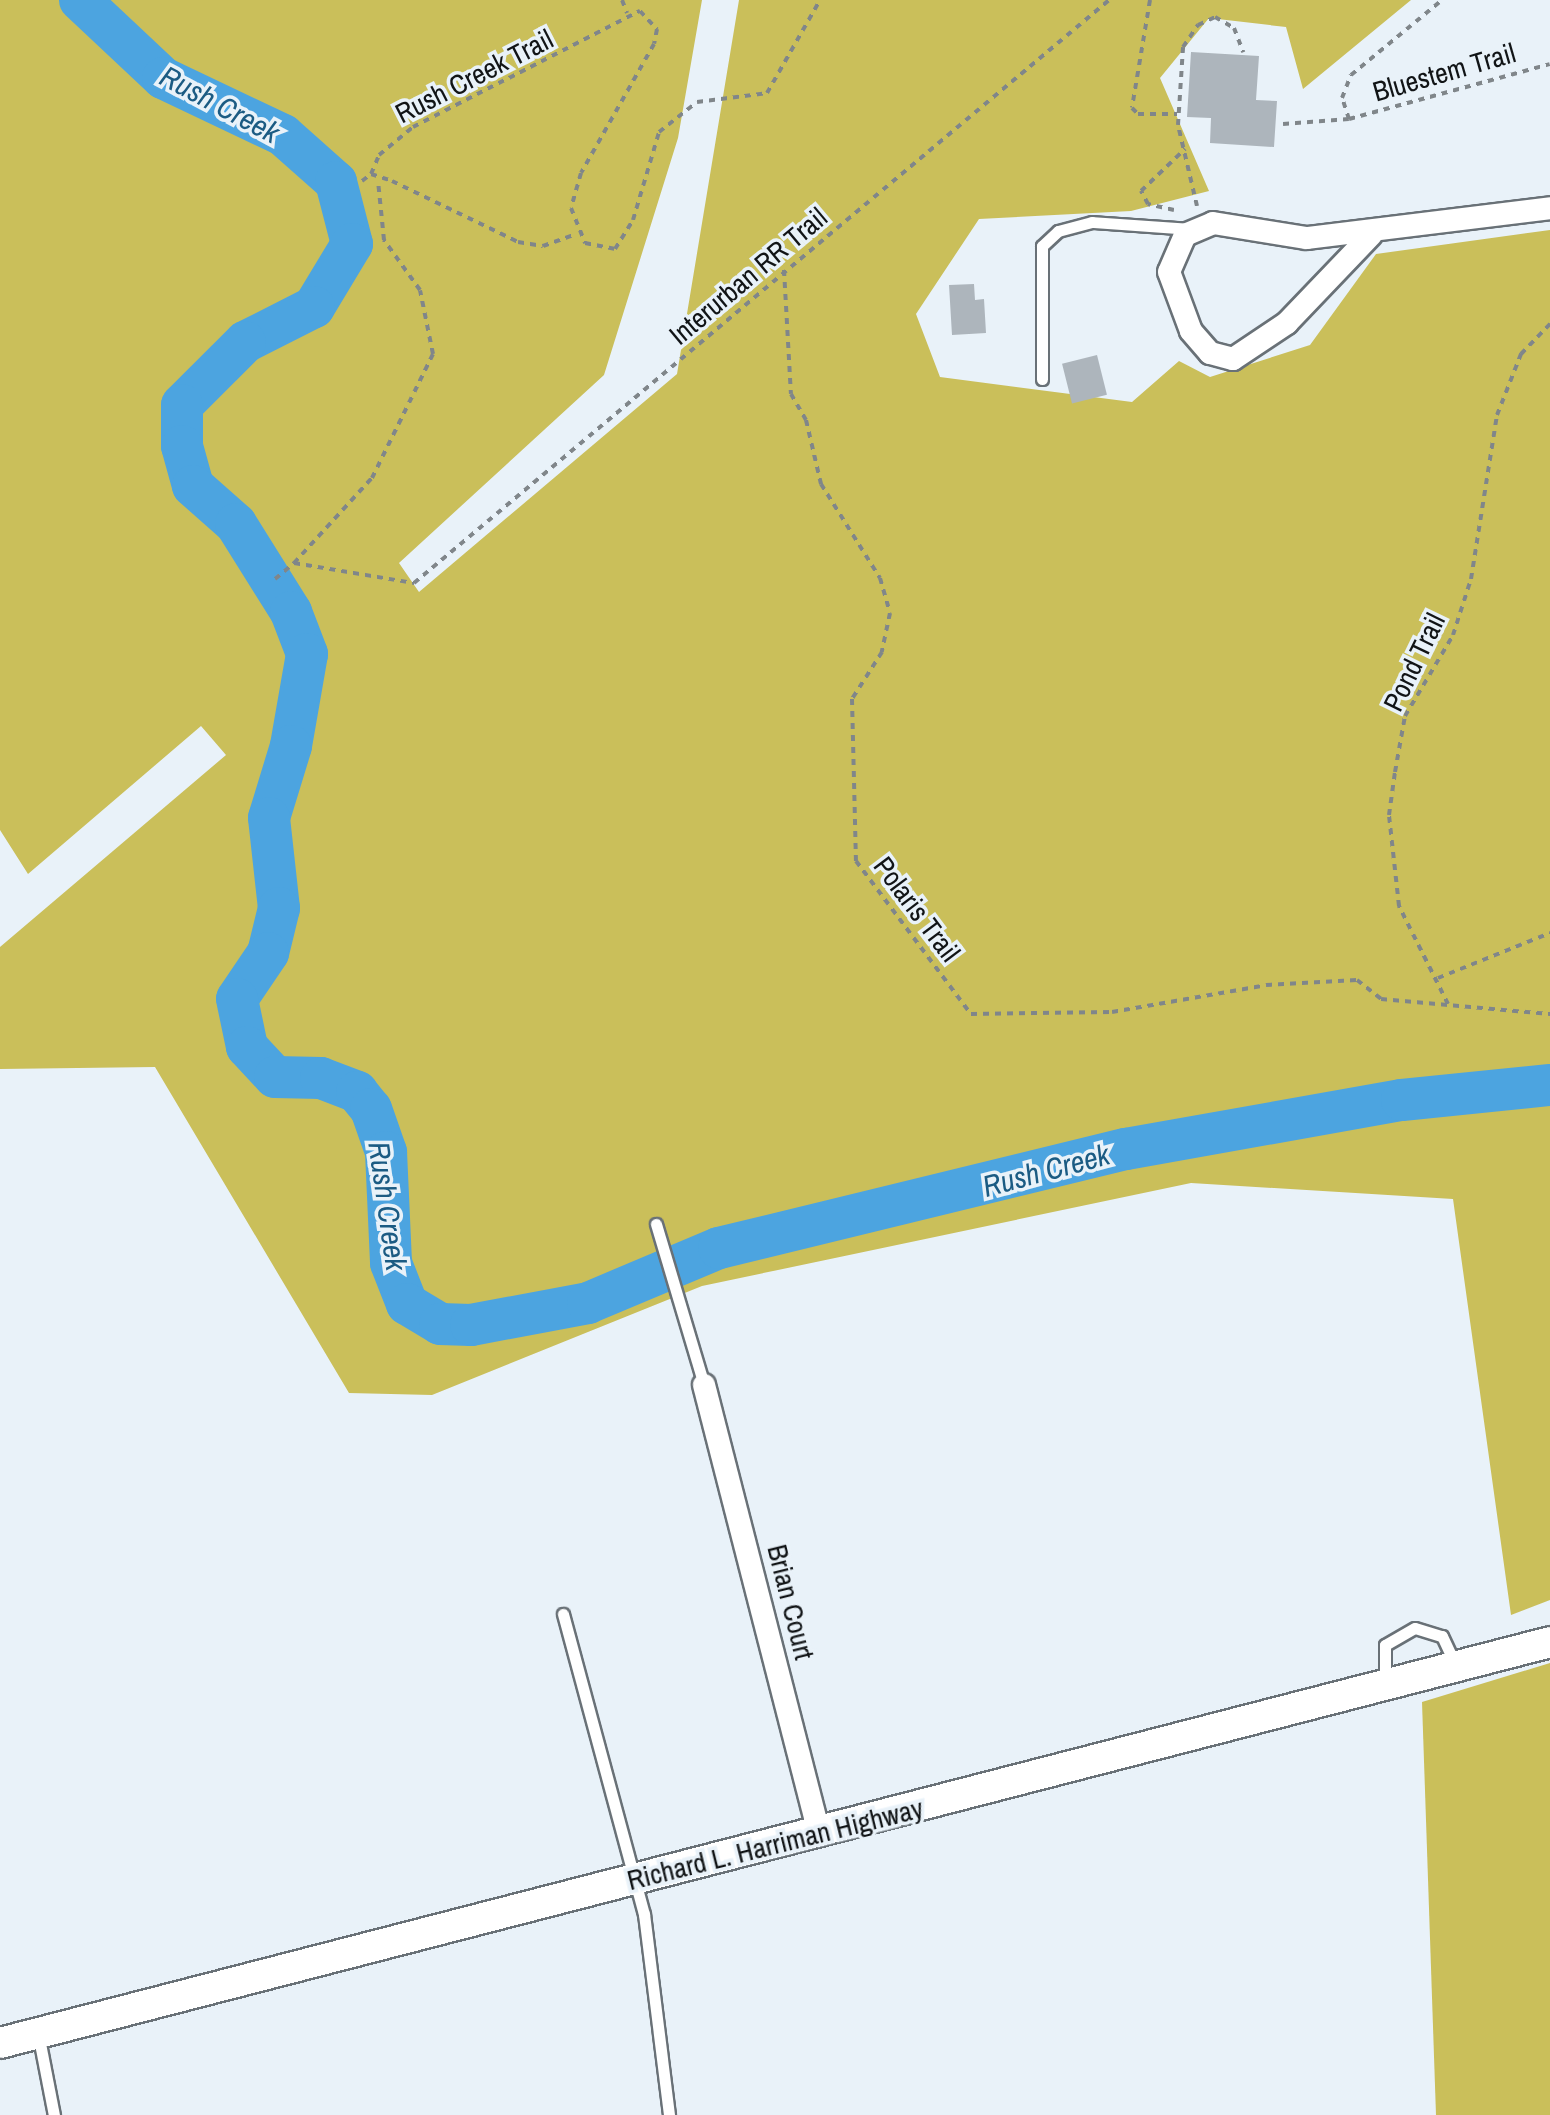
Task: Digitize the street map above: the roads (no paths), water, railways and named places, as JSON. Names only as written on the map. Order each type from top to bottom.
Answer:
[{"type":"street","points":[[1371,235],[1299,313],[1233,359],[1210,353],[1191,331],[1169,272],[1185,235],[1200,228],[1307,238],[1371,235],[1550,208]]},
{"type":"street","name":"Brian Court","points":[[704,1385],[819,1833]]},
{"type":"street","name":"Richard L. Harriman Highway","points":[[0,2043],[1550,1642]]},
{"type":"lane","points":[[1042,379],[1042,246],[1058,231],[1092,222],[1200,228]]},
{"type":"lane","points":[[656,1224],[704,1385]]},
{"type":"lane","points":[[563,1614],[631,1881],[644,1914],[669,2115]]},
{"type":"lane","points":[[1385,1685],[1385,1645],[1415,1628],[1442,1636],[1456,1666]]},
{"type":"lane","points":[[38,2032],[54,2115]]},
{"type":"waterway","name":"Rush Creek","points":[[80,0],[163,78],[283,135],[336,182],[352,244],[314,307],[245,342],[182,405],[182,446],[193,486],[236,524],[291,612],[307,654],[291,746],[269,818],[279,908],[268,953],[237,999],[247,1047],[275,1077],[321,1078],[357,1092],[371,1109],[386,1152],[391,1263],[407,1304],[440,1324],[471,1325],[588,1303],[719,1248],[1126,1149],[1402,1100],[1550,1085]]}]
